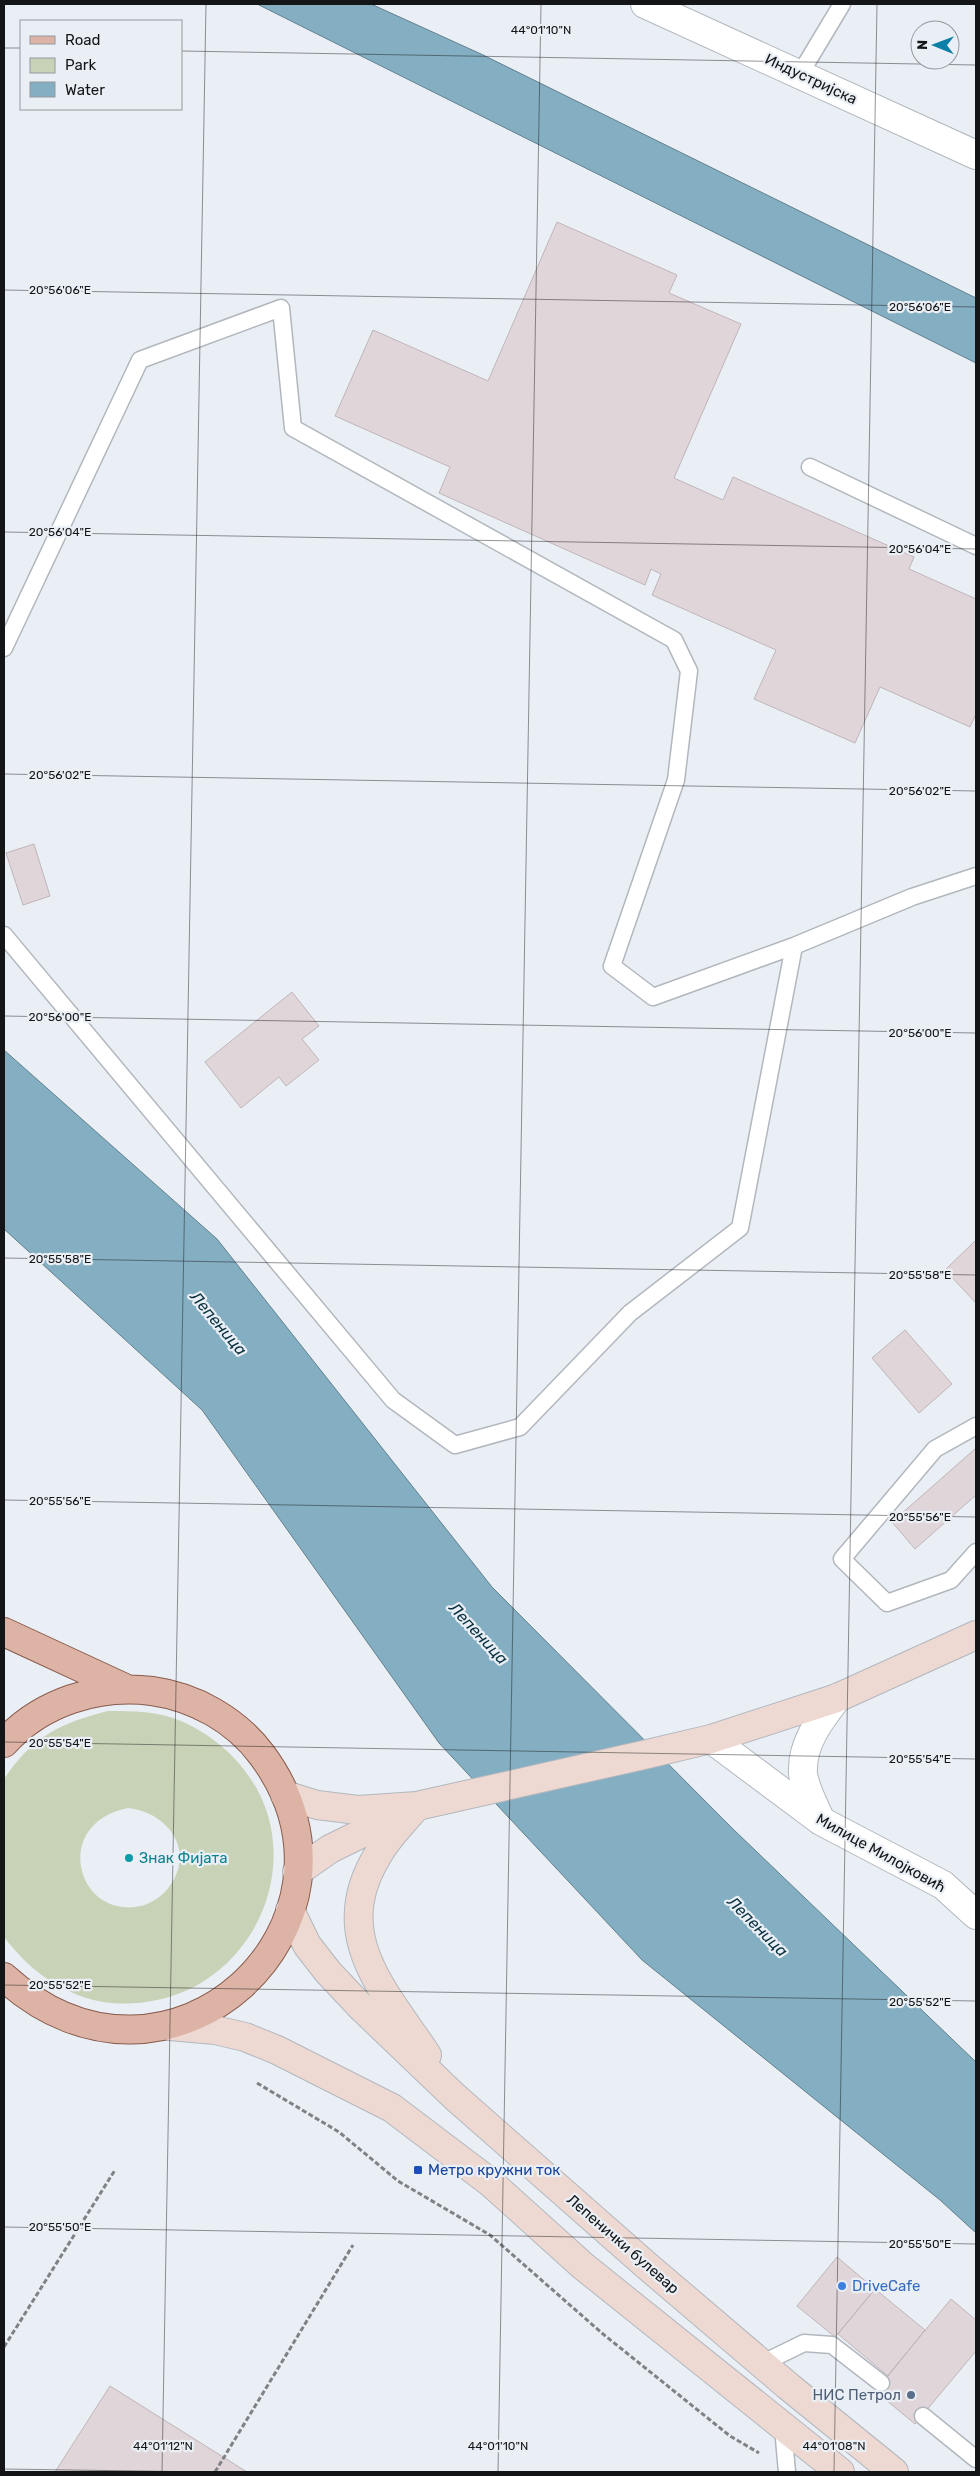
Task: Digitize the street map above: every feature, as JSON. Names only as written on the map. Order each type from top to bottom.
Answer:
[{"type":"main road","points":[[4,1632],[125,1688]]},
{"type":"main road","points":[[285,1795],[317,1805],[358,1810],[418,1806],[639,1756],[711,1739],[837,1698],[976,1635]]},
{"type":"main road","points":[[4,1743],[24,1724],[61,1702],[82,1695],[125,1688],[162,1692],[198,1704],[214,1712],[244,1735],[257,1748],[278,1779],[285,1795],[296,1833],[297,1872],[290,1910],[272,1950],[245,1984],[210,2009],[170,2026]]},
{"type":"main road","points":[[297,1872],[330,1850],[418,1806]]},
{"type":"main road","points":[[418,1806],[385,1844],[370,1868],[358,1914],[358,1930],[366,1961],[376,1979],[455,2097]]},
{"type":"main road","name":"Лепенички булевар","points":[[290,1910],[307,1945],[328,1972],[361,2007],[455,2097],[646,2265],[894,2472]]},
{"type":"main road","points":[[4,1977],[31,2000],[47,2010],[80,2024],[116,2030],[170,2026],[216,2030],[245,2037],[277,2050],[392,2108],[491,2184],[583,2266],[840,2472]]},
{"type":"street","name":"Индустријска","points":[[646,4],[976,155]]},
{"type":"street","points":[[821,1822],[803,1775],[806,1749],[815,1728],[837,1698]]},
{"type":"street","name":"Милице Милојковић","points":[[711,1739],[821,1822],[943,1886],[976,1915]]},
{"type":"lane","points":[[800,74],[842,4]]},
{"type":"lane","points":[[4,648],[140,360],[281,308],[293,428],[674,640],[689,671],[676,780],[612,966],[653,998],[794,946],[912,896],[976,876]]},
{"type":"lane","points":[[810,467],[976,546]]},
{"type":"lane","points":[[4,935],[393,1400],[455,1445],[520,1428],[630,1313],[740,1228],[794,946]]},
{"type":"lane","points":[[976,1426],[935,1449],[842,1560],[887,1602],[951,1580],[976,1552]]},
{"type":"lane","points":[[763,2363],[804,2343],[825,2343],[832,2345],[881,2383]]},
{"type":"lane","points":[[923,2416],[976,2459]]},
{"type":"lane","points":[[784,2428],[787,2471]]},
{"type":"path","points":[[258,2083],[339,2132],[398,2181],[490,2235],[603,2334],[730,2436],[787,2471]]},
{"type":"path","points":[[4,2347],[115,2170]]},
{"type":"path","points":[[215,2472],[353,2245]]},
{"type":"green space","points":[[108,1711],[145,1712],[163,1715],[197,1729],[226,1751],[250,1778],[266,1810],[271,1828],[274,1857],[270,1886],[262,1912],[248,1937],[231,1959],[209,1977],[185,1991],[157,2000],[125,2004],[93,2000],[73,1993],[48,1980],[34,1969],[7,1941],[3,1932],[4,1779],[25,1752],[48,1734],[75,1721]],"holes":[[[128,1808],[154,1816],[165,1824],[173,1834],[178,1845],[180,1858],[178,1871],[168,1888],[154,1901],[141,1906],[119,1906],[101,1899],[88,1885],[81,1868],[81,1849],[88,1832],[104,1817]]]},
{"type":"water","points":[[257,4],[371,4],[481,54],[976,298],[976,363]]},
{"type":"water","name":"Лепеница","points":[[4,1050],[217,1239],[492,1587],[733,1829],[976,2062],[976,2233],[940,2200],[642,1960],[439,1743],[202,1410],[4,1229]]},
{"type":"building","points":[[557,222],[677,275],[669,293],[741,324],[674,478],[723,500],[733,477],[914,557],[909,569],[976,599],[976,714],[970,727],[880,687],[855,743],[754,699],[776,650],[652,595],[661,574],[651,569],[645,585],[439,493],[450,467],[335,416],[373,330],[488,381]]},
{"type":"building","points":[[34,844],[50,896],[23,905],[6,853]]},
{"type":"building","points":[[292,992],[319,1026],[302,1039],[319,1060],[286,1086],[279,1077],[241,1108],[205,1062]]},
{"type":"building","points":[[976,1240],[976,1303],[945,1270]]},
{"type":"building","points":[[905,1330],[952,1384],[919,1413],[872,1358]]},
{"type":"building","points":[[976,1448],[976,1495],[915,1549],[892,1522]]},
{"type":"building","points":[[837,2257],[875,2289],[835,2337],[797,2306]]},
{"type":"building","points":[[875,2289],[925,2330],[888,2376],[838,2334]]},
{"type":"building","points":[[951,2299],[976,2320],[976,2351],[915,2424],[875,2391]]},
{"type":"building","points":[[110,2386],[247,2472],[55,2472]]},
{"type":"place","name":"Знак Фијата","points":[[129,1858]]},
{"type":"place","name":"Метро кружни ток","points":[[418,2170]]},
{"type":"place","name":"DriveCafe","points":[[842,2286]]},
{"type":"place","name":"НИС Петрол","points":[[911,2395]]}]
